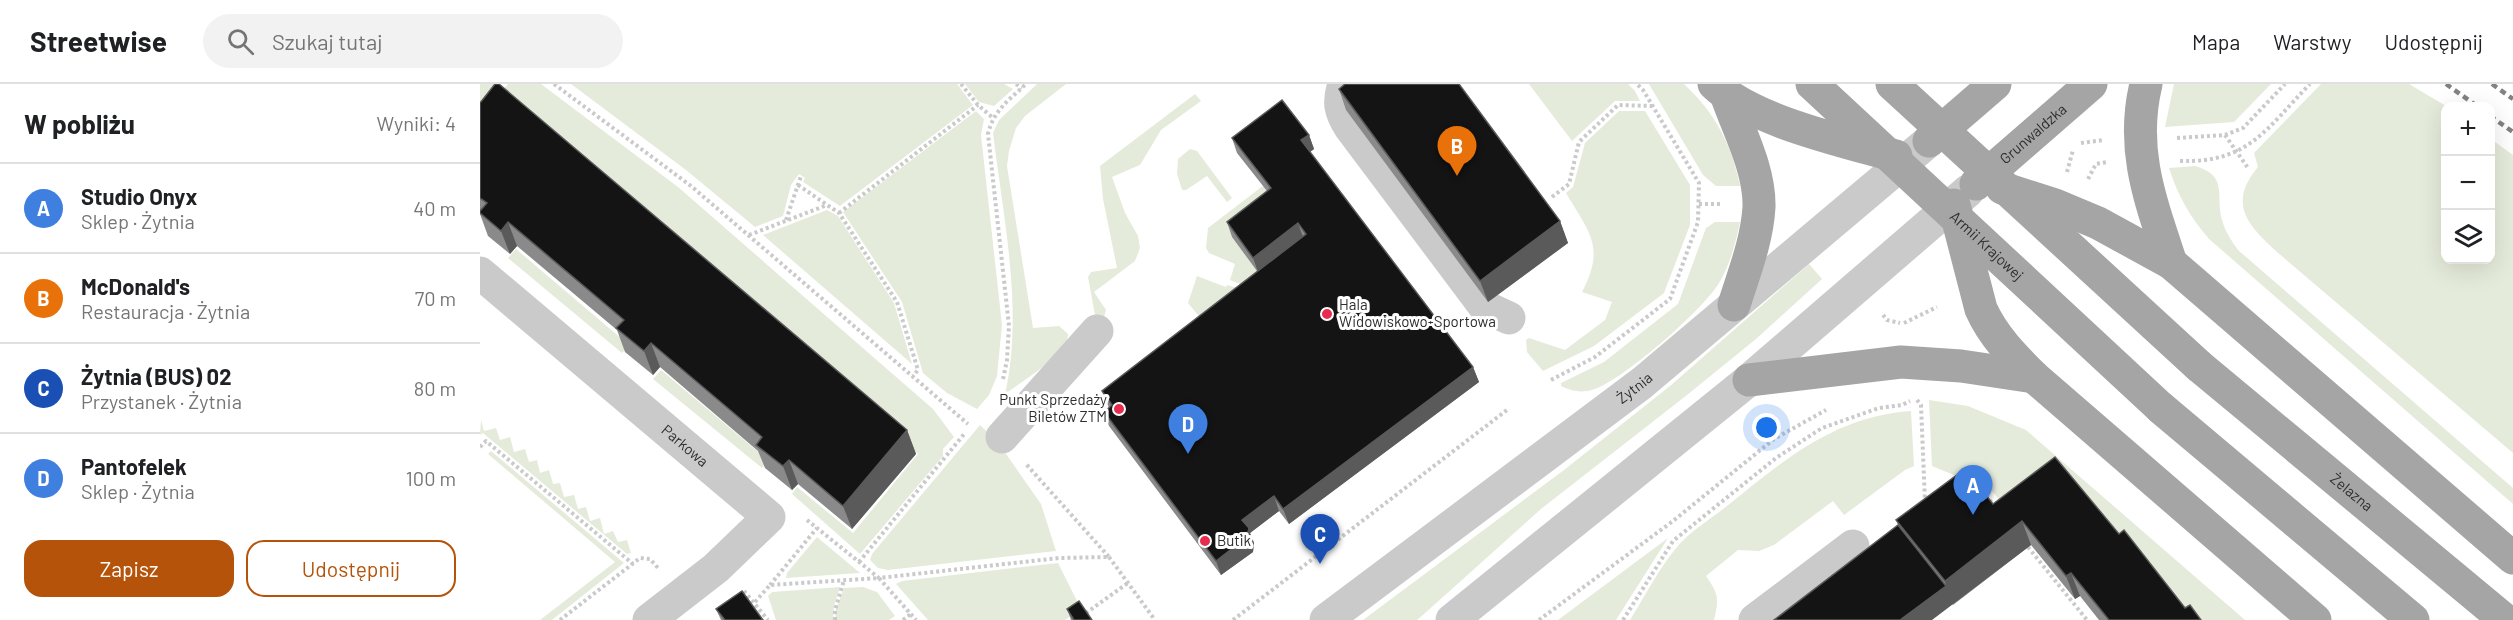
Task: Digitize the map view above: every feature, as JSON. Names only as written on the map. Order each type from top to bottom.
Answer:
[{"type":"main road","name":"Armii Krajowej","points":[[1812,84],[2161,408],[2413,620]]},
{"type":"main road","name":"Żelazna","points":[[1892,84],[2199,366],[2505,620]]},
{"type":"main road","points":[[1908,84],[1924,146],[1970,189],[2075,213],[2171,263],[2513,558]]},
{"type":"main road","points":[[1720,90],[1808,131],[1924,146],[1995,84]]},
{"type":"main road","name":"Grunwaldzka","points":[[1970,189],[2091,84]]},
{"type":"main road","points":[[2146,84],[2139,137],[2141,160],[2148,193],[2171,263]]},
{"type":"main road","points":[[1720,90],[1754,169],[1759,205],[1755,236],[1734,305]]},
{"type":"main road","points":[[1970,189],[1975,289],[1988,323],[2007,350],[2034,377],[2315,620]]},
{"type":"main road","points":[[1749,380],[1901,362],[1961,366],[2034,377]]},
{"type":"street","points":[[1344,84],[1340,96],[1341,112],[1475,310],[1485,308],[1509,318]]},
{"type":"street","name":"Żytnia","points":[[1326,620],[1642,383],[1924,146]]},
{"type":"street","points":[[1452,620],[1749,380],[1970,189]]},
{"type":"street","name":"Parkowa","points":[[480,273],[769,517],[716,568],[649,620]]},
{"type":"street","points":[[1002,437],[1097,332]]},
{"type":"street","points":[[1755,620],[1853,546]]},
{"type":"path","points":[[554,84],[684,179],[971,426],[859,562]]},
{"type":"path","points":[[961,84],[978,105],[993,118]]},
{"type":"path","points":[[1016,84],[1024,86]]},
{"type":"path","points":[[1551,380],[1595,357],[1670,298],[1698,222],[1699,183],[1653,106],[1637,84]]},
{"type":"path","points":[[2166,138],[2225,135],[2243,128],[2285,84]]},
{"type":"path","points":[[2179,161],[2220,158],[2246,148],[2310,84]]},
{"type":"path","points":[[1002,382],[1007,360],[1009,326],[988,134],[993,118],[1024,86]]},
{"type":"path","points":[[839,213],[978,105]]},
{"type":"path","points":[[1552,198],[1569,184],[1579,142],[1618,105],[1653,106]]},
{"type":"path","points":[[2225,135],[2235,153],[2248,168]]},
{"type":"path","points":[[2064,181],[2075,144],[2110,139]]},
{"type":"path","points":[[2084,189],[2092,168],[2096,164],[2111,162]]},
{"type":"path","points":[[786,220],[801,176]]},
{"type":"path","points":[[798,185],[839,213],[897,302],[918,370],[913,376]]},
{"type":"path","points":[[749,235],[827,204]]},
{"type":"path","points":[[1880,312],[1887,320],[1903,323],[1937,307]]},
{"type":"path","points":[[1903,323],[1903,334]]},
{"type":"path","points":[[1623,620],[1673,541],[1776,458],[1822,428],[1879,408],[1902,405],[1920,393]]},
{"type":"path","points":[[1925,510],[1921,405],[1928,398]]},
{"type":"path","points":[[1539,620],[1673,521],[1774,439],[1834,406]]},
{"type":"path","points":[[1233,620],[1507,410]]},
{"type":"path","points":[[1002,437],[1109,558],[1155,620]]},
{"type":"path","points":[[480,447],[486,441],[633,564]]},
{"type":"path","points":[[1968,489],[1976,483],[2001,514]]},
{"type":"path","points":[[799,513],[879,578],[916,620]]},
{"type":"path","points":[[755,602],[817,528]]},
{"type":"path","points":[[2028,547],[2087,620]]},
{"type":"path","points":[[770,585],[879,578],[1059,558],[1109,558]]},
{"type":"path","points":[[835,620],[835,610],[844,580]]},
{"type":"path","points":[[1076,620],[1128,583]]},
{"type":"path","points":[[903,620],[911,614]]},
{"type":"green space","points":[[480,84],[498,84],[480,105]]},
{"type":"green space","points":[[508,84],[541,84],[678,187],[933,409],[954,437],[943,449],[943,456],[860,554],[792,494],[797,487],[853,533],[918,454],[505,103],[480,117]]},
{"type":"green space","points":[[571,84],[957,84],[973,105],[840,206],[803,182],[805,178],[799,174],[791,185],[783,216],[755,227],[686,170]]},
{"type":"green space","points":[[965,84],[1004,84],[1013,89],[994,106],[979,102]]},
{"type":"green space","points":[[1037,84],[1066,84],[1025,116],[1016,128],[1007,166],[1033,328],[1059,326],[1068,334],[1066,342],[1053,359],[1005,394],[1013,330],[1012,297],[1010,264],[993,133],[999,120]]},
{"type":"green space","points":[[1529,84],[1628,84],[1640,101],[1615,101],[1572,141]]},
{"type":"green space","points":[[1649,84],[1684,84],[1695,95],[1721,130],[1740,186],[1716,186],[1703,175]]},
{"type":"green space","points":[[2174,84],[2271,84],[2234,122],[2165,127]]},
{"type":"green space","points":[[2321,84],[2409,84],[2441,103],[2441,264],[2495,264],[2495,142],[2513,155],[2513,453],[2257,233],[2245,213],[2243,203],[2244,192],[2249,180],[2258,167],[2254,153]]},
{"type":"green space","points":[[1195,94],[1201,101],[1161,130],[1140,165],[1112,177],[1125,213],[1138,236],[1140,248],[1135,261],[1094,292],[1106,310],[1104,317],[1095,315],[1088,277],[1091,272],[1117,268],[1103,199],[1100,166]]},
{"type":"green space","points":[[976,111],[984,119],[981,135],[1002,325],[997,376],[989,395],[977,409],[947,393],[923,373],[902,302],[843,212]]},
{"type":"green space","points":[[1619,111],[1645,111],[1690,185],[1690,225],[1664,293],[1594,346],[1543,371],[1527,352],[1526,340],[1529,338],[1565,350],[1605,320],[1612,302],[1582,292],[1593,263],[1594,251],[1592,240],[1582,219],[1566,193],[1573,187],[1585,143]]},
{"type":"green space","points":[[1190,149],[1197,151],[1232,198],[1227,202],[1207,176],[1186,190],[1182,190],[1177,174],[1178,159]]},
{"type":"green space","points":[[2196,166],[2213,175],[2217,181],[2222,220],[2238,250],[2513,488],[2513,504],[2209,239],[2185,206],[2169,168]]},
{"type":"green space","points":[[1264,185],[1277,202],[1258,272],[1248,287],[1230,280],[1235,264],[1209,253],[1206,248],[1208,228]]},
{"type":"green space","points":[[827,210],[838,216],[894,303],[912,364],[763,235]]},
{"type":"green space","points":[[1715,222],[1740,222],[1723,276],[1696,310],[1641,360],[1605,384],[1584,391],[1561,386],[1561,383],[1604,362],[1678,304],[1706,228]]},
{"type":"green space","points":[[516,249],[629,345],[622,353],[508,258]]},
{"type":"green space","points":[[1809,264],[1822,279],[1756,339],[1541,509],[1417,620],[1363,620],[1564,470],[1670,386]]},
{"type":"green space","points":[[1197,276],[1226,287],[1227,285],[1244,290],[1202,320],[1188,303]]},
{"type":"green space","points":[[661,370],[768,460],[762,468],[653,379]]},
{"type":"green space","points":[[1929,400],[1968,406],[2026,430],[2245,620],[2185,620],[2014,518],[1980,476],[1971,482],[1932,466]]},
{"type":"green space","points":[[1911,411],[1914,466],[1905,470],[1844,515],[1833,501],[1774,545],[1759,551],[1738,550],[1706,576],[1717,597],[1714,620],[1630,620],[1652,582],[1682,541],[1769,472],[1834,431],[1858,421]]},
{"type":"green space","points":[[481,420],[484,431],[496,428],[500,440],[510,437],[514,452],[525,449],[529,462],[537,460],[540,473],[549,470],[553,484],[560,483],[564,497],[574,495],[578,509],[586,507],[590,521],[600,518],[604,534],[613,531],[618,542],[627,540],[631,553],[627,554],[483,433],[480,435]]},
{"type":"green space","points":[[980,425],[997,441],[1041,504],[1056,551],[888,570],[878,568],[870,560],[872,554]]},
{"type":"green space","points":[[491,451],[624,563],[552,620],[540,620],[615,562],[488,454]]},
{"type":"green space","points":[[817,537],[860,573],[786,578],[787,573]]},
{"type":"green space","points":[[1668,538],[1616,620],[1558,620]]},
{"type":"green space","points":[[1058,563],[1081,609],[1065,620],[928,620],[896,584],[902,581]]},
{"type":"green space","points":[[840,587],[834,606],[833,620],[776,620],[768,596],[772,592]]},
{"type":"green space","points":[[863,587],[877,592],[895,616],[889,620],[836,620],[835,612],[844,588]]},
{"type":"building","points":[[495,84],[499,84],[907,430],[843,506],[789,460],[783,466],[756,445],[762,437],[651,343],[644,351],[616,328],[624,320],[508,222],[501,231],[480,213],[487,203],[480,198],[480,103]]},
{"type":"building","points":[[1345,84],[1459,84],[1560,221],[1480,281],[1339,89]]},
{"type":"building","name":"Hala Widowiskowo-Sportowa","points":[[1282,100],[1309,135],[1301,140],[1473,367],[1283,509],[1274,496],[1242,520],[1249,528],[1247,537],[1216,561],[1104,412],[1112,405],[1102,391],[1306,234],[1298,223],[1253,258],[1227,222],[1271,188],[1232,138]]},
{"type":"building","points":[[2055,457],[2119,534],[2124,530],[2185,608],[2190,605],[2201,620],[2109,620],[2071,573],[2066,576],[2022,521],[1945,581],[1896,520],[1965,469],[1993,504]]},
{"type":"building","points":[[1898,525],[1946,586],[1900,620],[1774,620]]},
{"type":"building","points":[[742,591],[763,620],[725,620],[716,609]]},
{"type":"building","points":[[1079,601],[1092,620],[1074,620],[1067,609]]},
{"type":"railway","points":[[2446,84],[2471,102]]},
{"type":"railway","points":[[2492,84],[2513,99]]},
{"type":"railway","points":[[2495,119],[2513,132]]},
{"type":"place","name":"McDonald's","points":[[1457,176]]},
{"type":"place","name":"Hala Widowiskowo-Sportowa","points":[[1327,314]]},
{"type":"place","name":"Punkt Sprzedaży Biletów ZTM","points":[[1119,409]]},
{"type":"place","name":"Pantofelek","points":[[1188,454]]},
{"type":"place","name":"Studio Onyx","points":[[1973,515]]},
{"type":"place","name":"Butik","points":[[1205,541]]},
{"type":"place","name":"Żytnia (BUS) 02","points":[[1320,564]]}]
